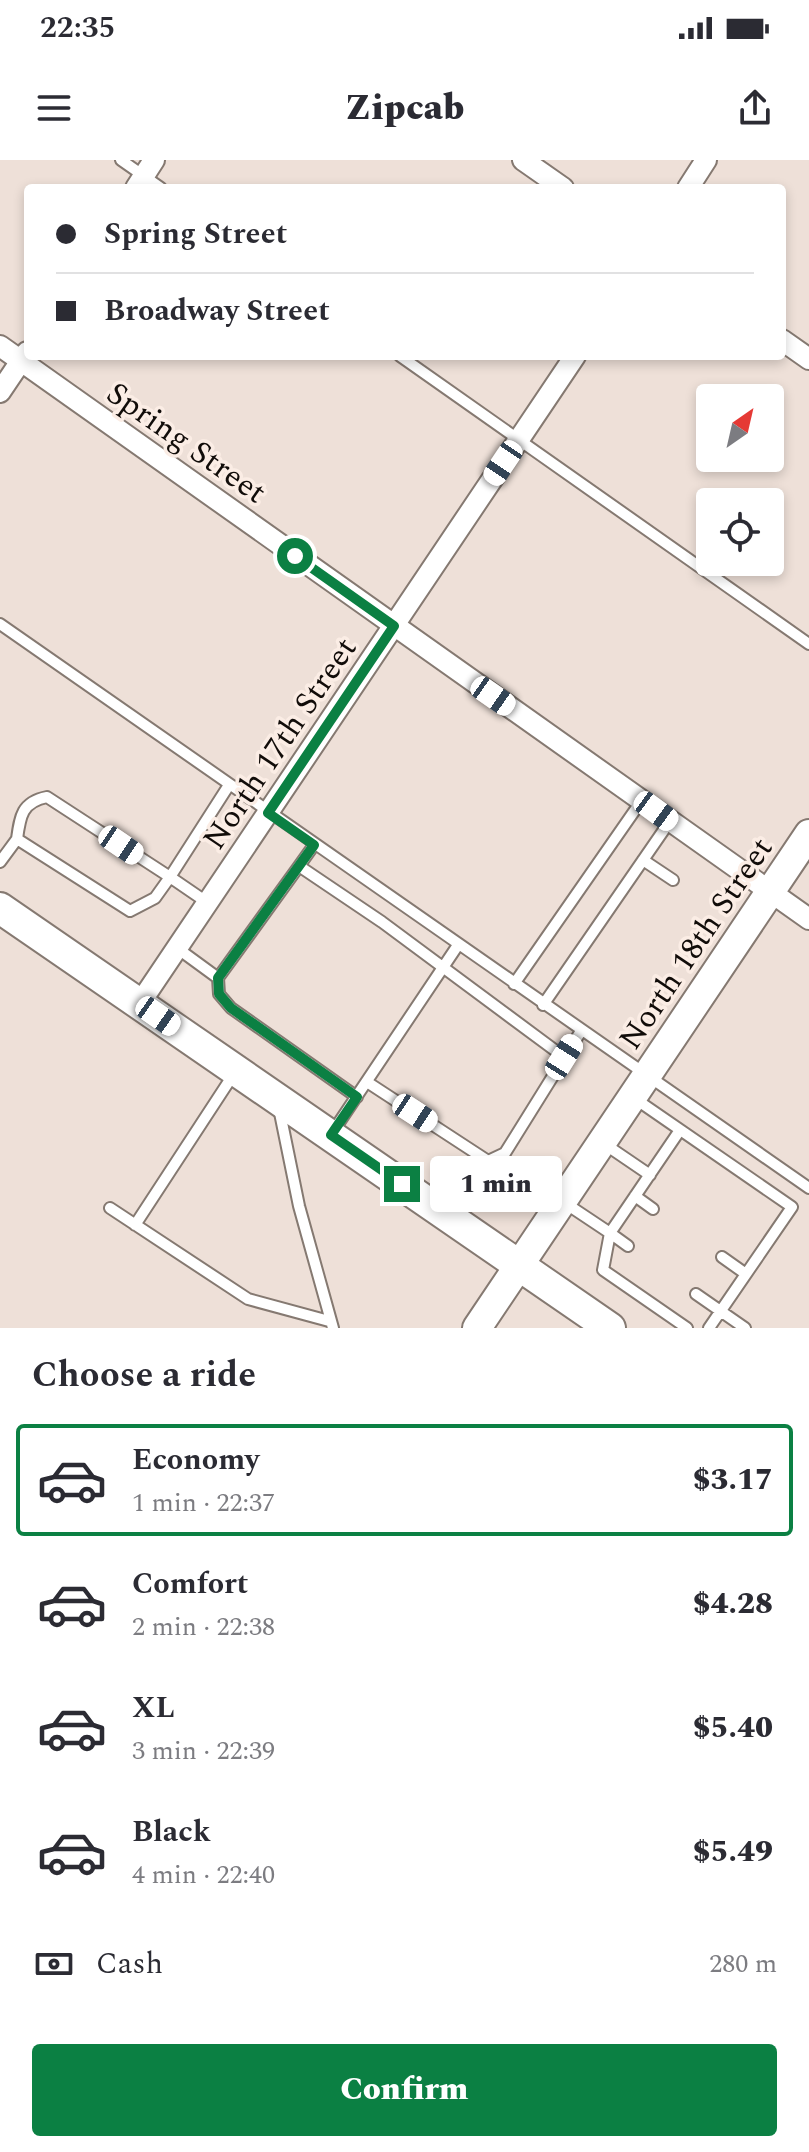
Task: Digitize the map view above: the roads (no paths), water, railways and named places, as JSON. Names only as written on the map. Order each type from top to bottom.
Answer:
[{"type":"main road","points":[[0,908],[610,1328]]},
{"type":"street","points":[[523,160],[557,184]]},
{"type":"street","points":[[691,184],[706,160]]},
{"type":"street","points":[[786,343],[809,359]]},
{"type":"street","name":"Spring Street","points":[[0,346],[24,356]]},
{"type":"street","points":[[0,392],[24,356]]},
{"type":"street","name":"Spring Street","points":[[29,360],[394,626],[809,919]]},
{"type":"street","name":"North 17th Street","points":[[140,1003],[572,360]]},
{"type":"street","name":"North 18th Street","points":[[477,1328],[809,834]]},
{"type":"lane","points":[[121,160],[149,178]]},
{"type":"lane","points":[[406,360],[809,644]]},
{"type":"lane","points":[[0,624],[581,1031],[680,1130],[792,1207],[709,1328]]},
{"type":"lane","points":[[17,839],[130,911],[141,909],[155,898],[170,877],[229,785]]},
{"type":"lane","points":[[0,862],[17,839],[20,814],[32,800],[47,797],[208,903]]},
{"type":"lane","points":[[514,984],[642,800]]},
{"type":"lane","points":[[543,1005],[670,821]]},
{"type":"lane","points":[[314,845],[218,978],[219,994],[231,1008],[357,1097]]},
{"type":"lane","points":[[643,860],[673,880]]},
{"type":"lane","points":[[299,866],[372,914],[442,970],[564,1057]]},
{"type":"lane","points":[[331,1135],[458,945]]},
{"type":"lane","points":[[177,948],[218,978]]},
{"type":"lane","points":[[367,1082],[488,1161],[505,1153],[581,1031]]},
{"type":"lane","points":[[135,1225],[237,1070]]},
{"type":"lane","points":[[639,1087],[809,1188]]},
{"type":"lane","points":[[277,1098],[331,1325]]},
{"type":"lane","points":[[680,1130],[610,1233],[603,1270],[687,1328]]},
{"type":"lane","points":[[602,1142],[650,1175]]},
{"type":"lane","points":[[635,1196],[653,1209]]},
{"type":"lane","points":[[562,1201],[628,1246]]},
{"type":"lane","points":[[110,1208],[248,1299],[331,1325]]},
{"type":"lane","points":[[722,1257],[746,1274]]},
{"type":"lane","points":[[696,1294],[745,1328]]}]
